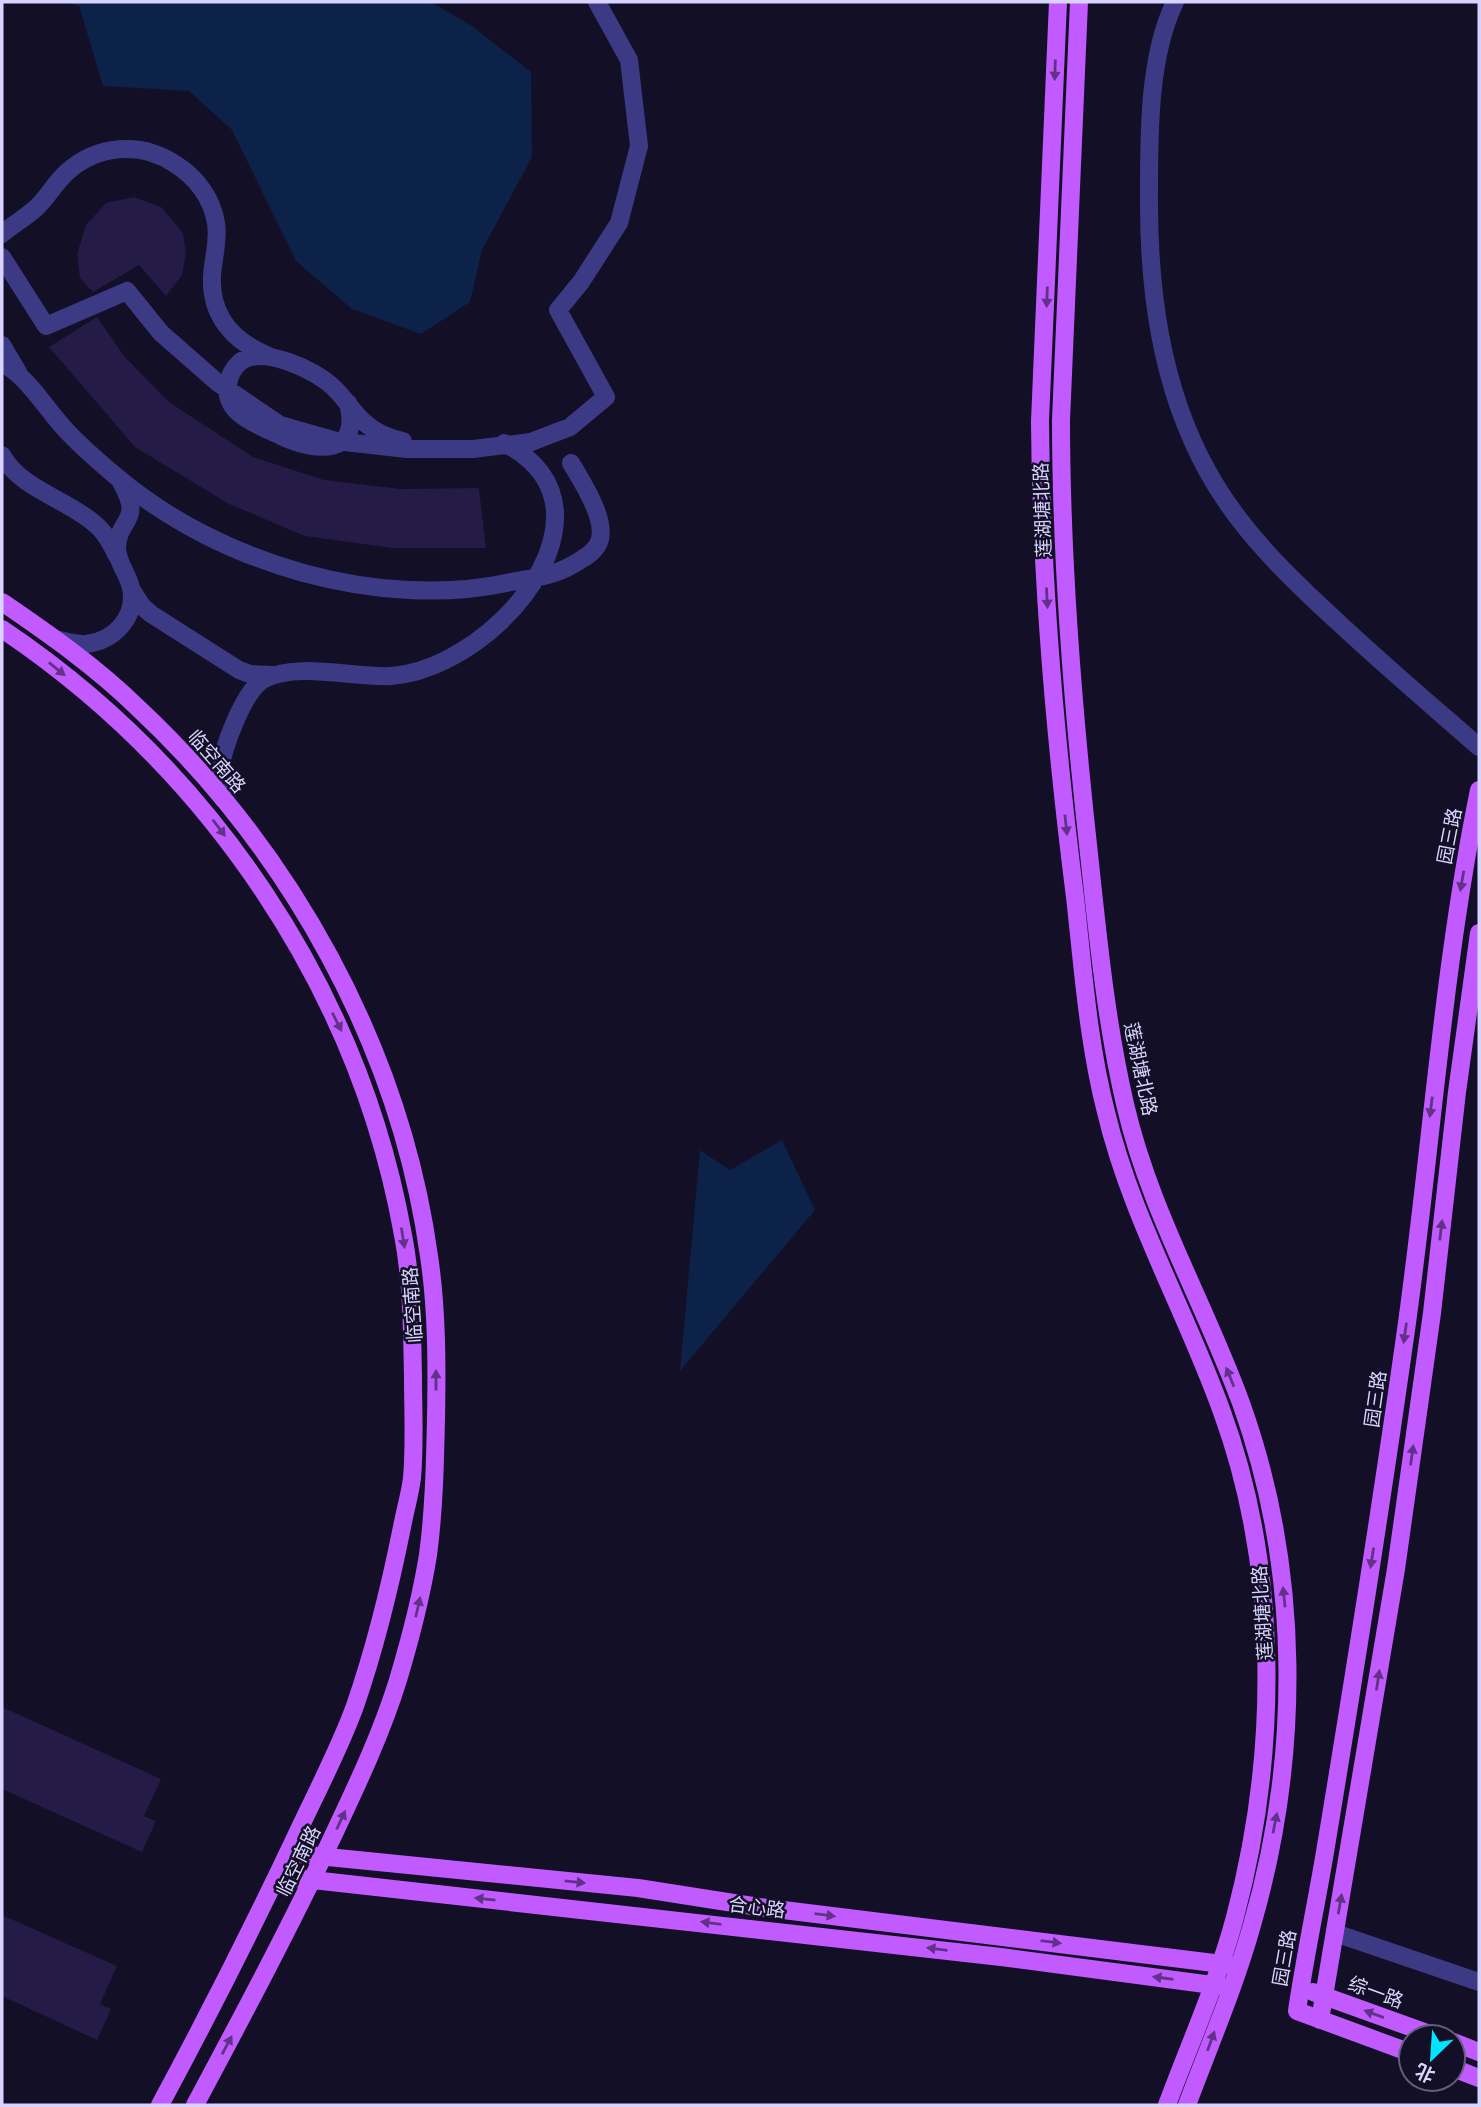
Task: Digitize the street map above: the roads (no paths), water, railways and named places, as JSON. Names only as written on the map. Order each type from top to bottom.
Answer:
[{"type":"main road","name":"莲湖塘北路","points":[[1058,2],[1040,421],[1040,478],[1051,669],[1083,966],[1106,1112],[1131,1195],[1151,1246],[1195,1340],[1224,1415],[1244,1485],[1256,1546],[1263,1606],[1263,1744],[1247,1870],[1212,1985],[1167,2105]]},
{"type":"main road","name":"莲湖塘北路","points":[[1079,2],[1061,420],[1061,482],[1071,669],[1102,965],[1125,1107],[1147,1182],[1236,1390],[1260,1459],[1278,1546],[1285,1605],[1285,1746],[1266,1873],[1231,1988],[1187,2105]]},
{"type":"main road","name":"临空南路","points":[[2,602],[54,639],[136,705],[223,799],[260,845],[297,900],[332,959],[359,1014],[405,1138],[430,1258],[437,1386],[433,1488],[422,1587],[397,1683],[365,1768],[312,1881],[195,2105]]},
{"type":"main road","name":"临空南路","points":[[2,629],[35,651],[104,706],[164,764],[210,817],[263,887],[309,966],[348,1044],[373,1112],[391,1175],[404,1238],[412,1317],[411,1479],[385,1602],[353,1709],[277,1876],[214,2004],[160,2105]]},
{"type":"main road","name":"园三路","points":[[1320,2020],[1297,2011],[1300,1987],[1323,1865],[1388,1458],[1410,1303],[1452,942],[1479,790]]},
{"type":"main road","points":[[1397,2048],[1320,2020],[1396,1569],[1432,1313],[1457,1092],[1479,933]]},
{"type":"main road","name":"合心路","points":[[288,1853],[638,1888],[759,1907],[1238,1966]]},
{"type":"main road","name":"合心路","points":[[277,1876],[839,1938],[1231,1988]]},
{"type":"main road","name":"综一路","points":[[1300,1987],[1399,2023]]},
{"type":"street","points":[[2,257],[46,326],[127,291],[161,332],[227,389],[279,425],[407,449],[473,449],[531,442],[570,426],[606,397],[558,310],[581,282],[619,223],[639,146],[629,60],[597,2]]},
{"type":"street","points":[[1175,2],[1157,62],[1149,146],[1149,232],[1155,317],[1167,368],[1184,418],[1208,472],[1268,556],[1406,685],[1479,747]]},
{"type":"street","points":[[2,234],[35,209],[69,171],[89,157],[123,149],[136,149],[172,161],[201,188],[213,212],[217,235],[212,288],[219,313],[232,332],[246,346],[318,375],[376,432]]},
{"type":"street","points":[[227,389],[233,371],[235,349],[232,332]]},
{"type":"street","points":[[2,345],[22,379]]},
{"type":"street","points":[[233,371],[248,358],[276,358]]},
{"type":"street","points":[[2,363],[12,368],[65,429],[150,503],[229,546],[267,561],[335,580],[415,592],[480,589],[561,572]]},
{"type":"street","points":[[344,439],[351,427],[348,403]]},
{"type":"street","points":[[344,439],[360,431],[376,432],[408,442],[492,441],[501,442],[527,457],[539,469],[555,503],[552,539],[535,577],[518,603]]},
{"type":"street","points":[[2,454],[18,473],[96,525],[106,536],[142,606],[151,614],[239,670],[260,676],[280,675]]},
{"type":"street","points":[[223,799],[220,770],[240,708],[252,690],[264,679],[298,672],[393,676],[422,670],[467,649],[488,633],[518,603],[590,554],[602,534],[593,504],[571,463]]},
{"type":"street","points":[[120,479],[131,505],[130,517],[119,539],[117,550],[120,562]]},
{"type":"street","points":[[54,639],[83,644],[95,642],[116,632],[131,612],[131,588]]},
{"type":"street","points":[[1335,1933],[1479,1982]]},
{"type":"water","points":[[65,2],[431,2],[472,26],[531,72],[532,157],[482,250],[470,302],[421,334],[352,309],[296,261],[232,130],[189,91],[103,86],[79,6]]},
{"type":"water","points":[[782,1140],[815,1210],[680,1371],[700,1150],[730,1170]]}]
